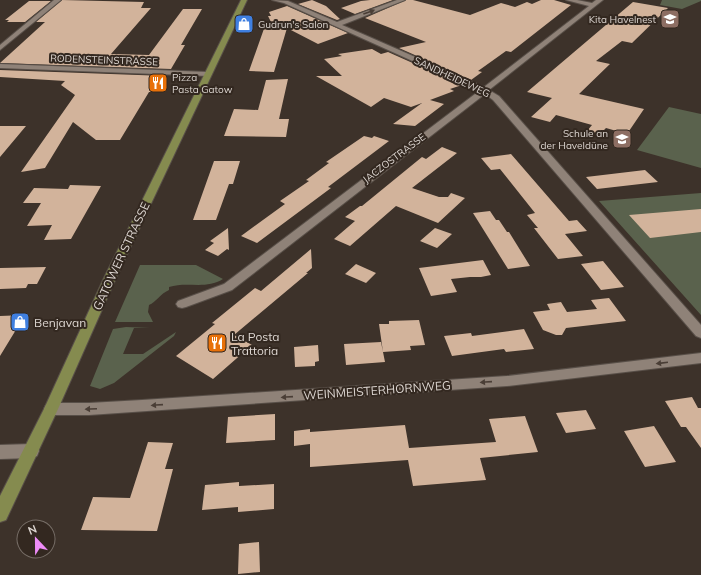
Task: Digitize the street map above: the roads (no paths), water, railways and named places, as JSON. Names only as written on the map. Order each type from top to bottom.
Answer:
[{"type":"main road","name":"GATOWER STRASSE","points":[[0,514],[244,0]]},
{"type":"street","points":[[0,48],[58,0]]},
{"type":"street","name":"SANDHEIDEWEG","points":[[275,0],[286,2],[336,24],[484,90],[496,98],[701,333]]},
{"type":"street","points":[[336,24],[402,0]]},
{"type":"street","points":[[570,0],[592,6]]},
{"type":"street","name":"JACZOSTRASSE","points":[[182,304],[228,287],[600,0]]},
{"type":"street","name":"RODENSTEINSTRASSE","points":[[0,66],[208,74]]},
{"type":"street","name":"WEINMEISTERHORNWEG","points":[[51,409],[130,407],[506,381],[701,358]]},
{"type":"street","points":[[0,452],[30,451]]},
{"type":"place","name":"Kita Havelnest","points":[[670,19]]},
{"type":"place","name":"Gudrun's Salon","points":[[244,24]]},
{"type":"place","name":"Pizza Pasta Gatow","points":[[158,83]]},
{"type":"place","name":"Schule an der Haveldüne","points":[[622,139]]},
{"type":"place","name":"Benjavan","points":[[20,322]]},
{"type":"place","name":"La Posta Trattoria","points":[[217,343]]}]
